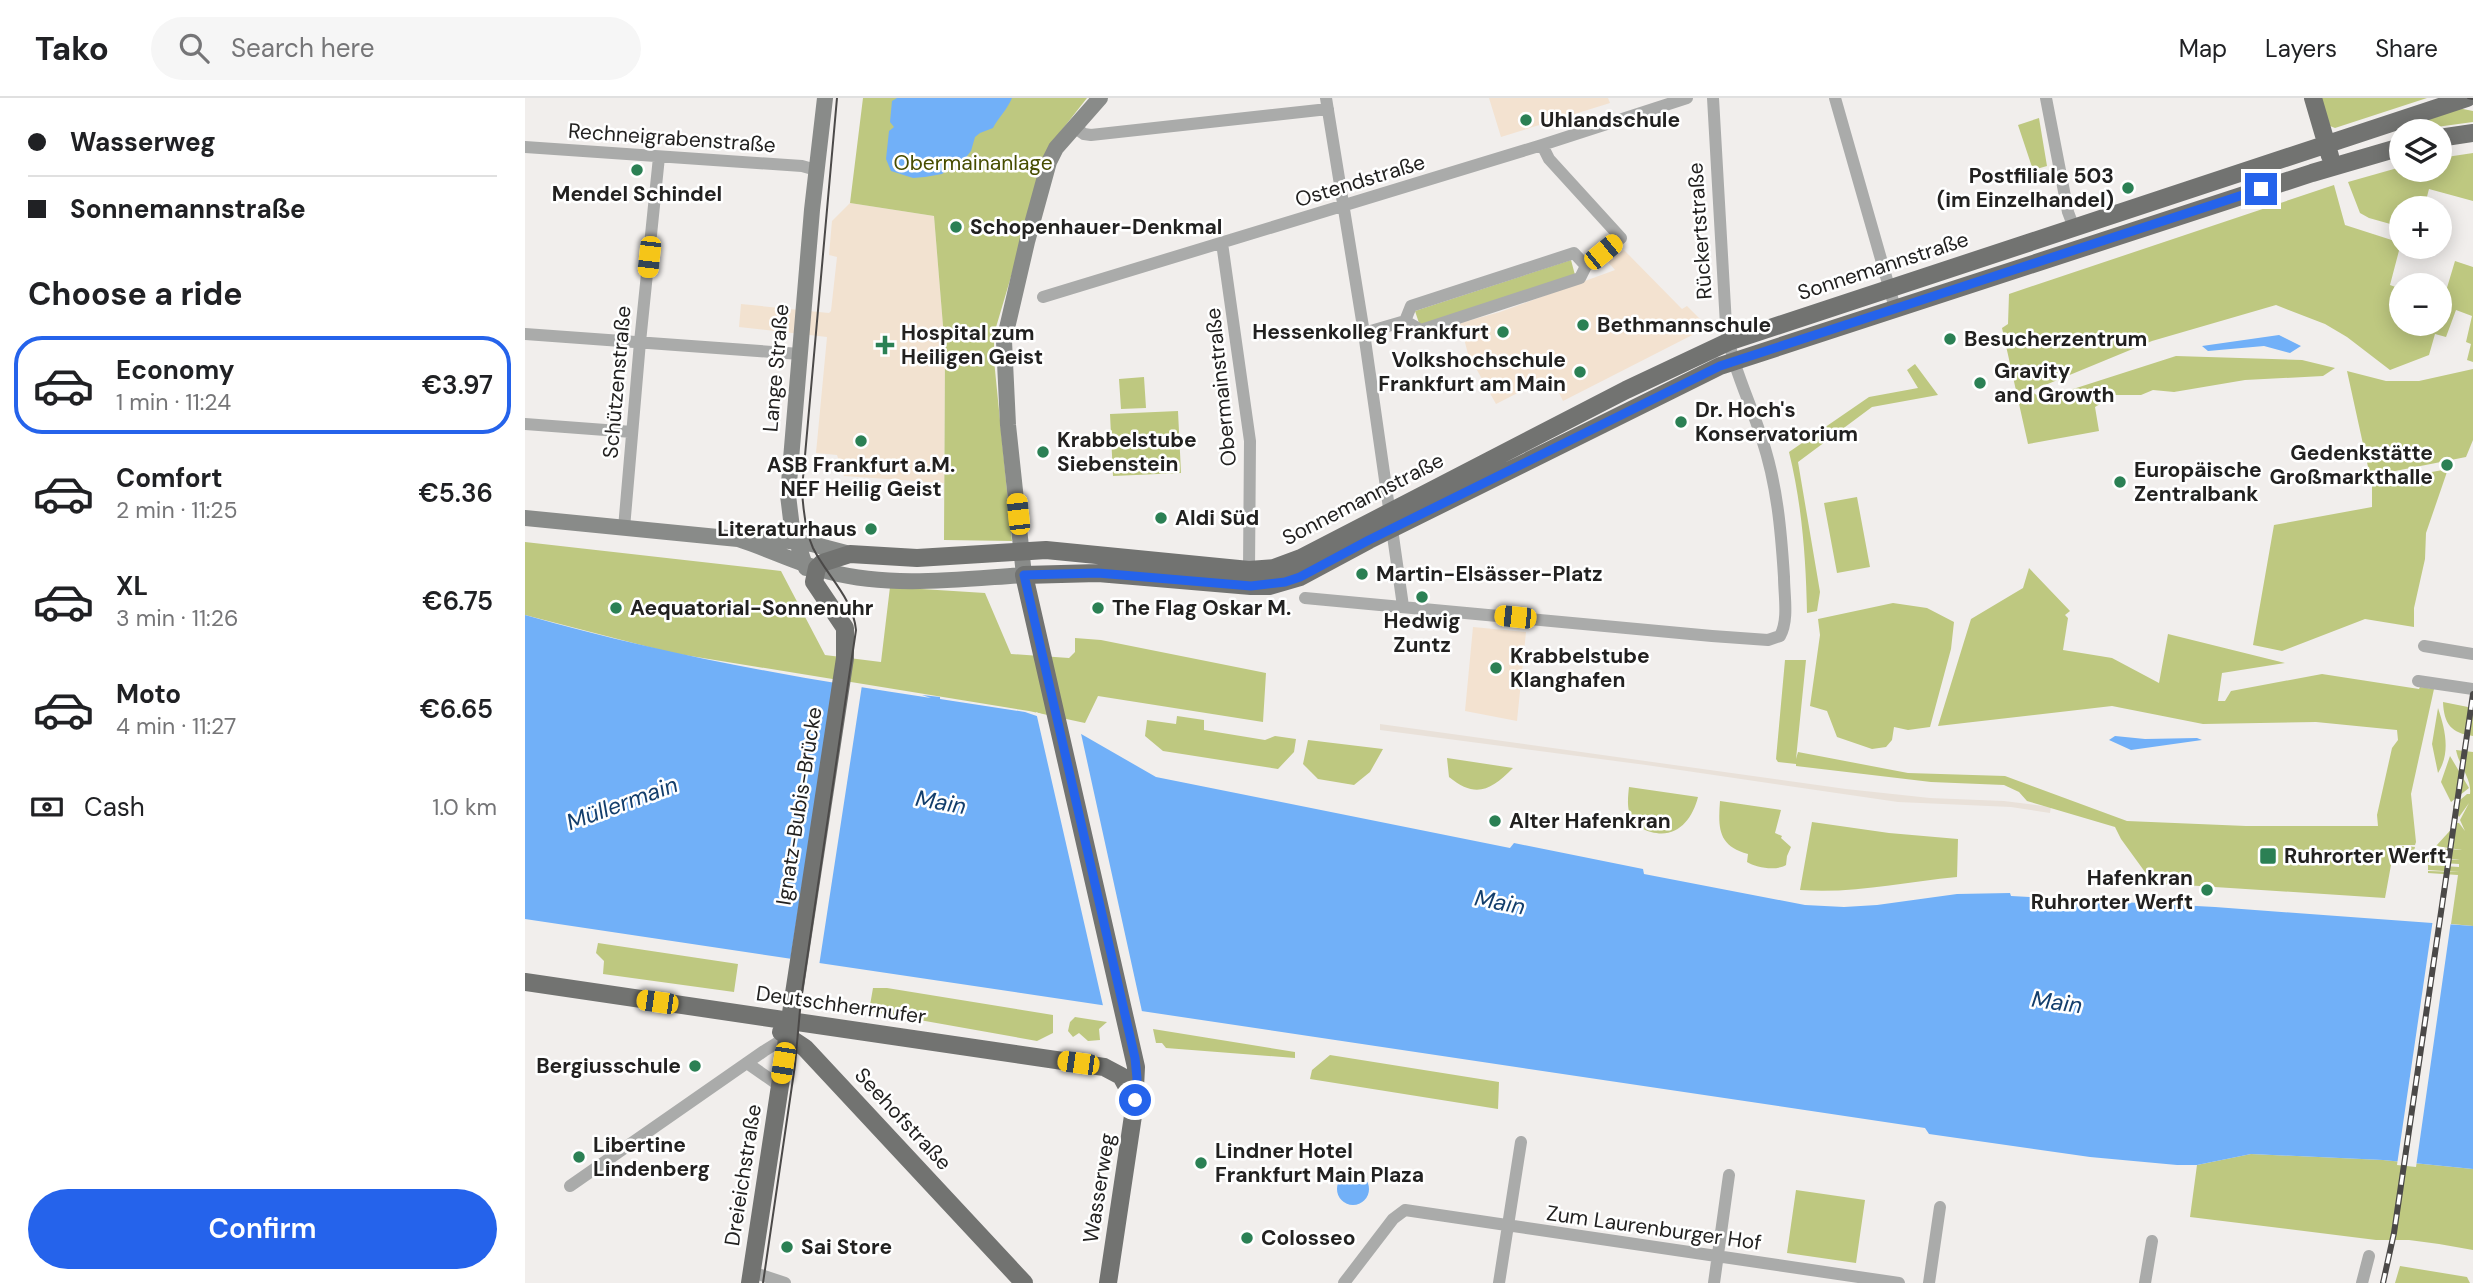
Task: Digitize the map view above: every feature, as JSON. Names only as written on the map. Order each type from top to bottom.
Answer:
[{"type":"main road","name":"Lange Straße","points":[[825,98],[816,170],[788,495],[789,518],[797,542],[845,628]]},
{"type":"main road","points":[[738,539],[811,571],[879,579],[920,580],[1024,575],[1009,435],[1005,333],[1049,162],[1056,148],[1100,98]]},
{"type":"main road","points":[[2313,98],[2335,166]]},
{"type":"main road","name":"Sonnemannstraße","points":[[1024,575],[1098,573],[1260,586],[1279,584],[1300,577],[1391,520],[1626,390],[1728,342],[2467,98]]},
{"type":"main road","points":[[2452,136],[2473,133]]},
{"type":"main road","name":"Sonnemannstraße","points":[[1249,570],[1283,566],[1391,520],[1733,361],[2389,150]]},
{"type":"main road","points":[[525,518],[738,539],[764,538],[797,542],[850,554],[917,558],[1056,551],[1249,570]]},
{"type":"main road","points":[[811,571],[826,560],[850,554]]},
{"type":"main road","name":"Wasserweg","points":[[1024,575],[1135,1058],[1135,1100],[1108,1283]]},
{"type":"main road","name":"Ignatz-Bubis-Brücke","points":[[794,991],[845,658],[845,628]]},
{"type":"main road","name":"Deutschherrnufer","points":[[525,982],[729,1013],[789,1028],[840,1027],[1104,1067],[1121,1076],[1135,1100]]},
{"type":"main road","name":"Dreieichstraße","points":[[751,1278],[794,991]]},
{"type":"main road","name":"Seehofstraße","points":[[789,1028],[1024,1283]]},
{"type":"street","name":"Ostendstraße","points":[[1043,297],[1687,98]]},
{"type":"street","name":"Rückertstraße","points":[[1403,606],[1712,636],[1769,640],[1780,636],[1784,628],[1785,601],[1779,509],[1767,456],[1728,342],[1713,98]]},
{"type":"street","points":[[1835,98],[1895,309]]},
{"type":"street","points":[[2050,99],[2074,228]]},
{"type":"street","points":[[1075,127],[1084,134],[1091,135],[1327,104],[1364,333],[1403,606],[1305,598]]},
{"type":"street","points":[[1364,333],[1405,321],[1421,330],[1580,278],[1586,266],[1621,238],[1549,159],[1542,145]]},
{"type":"street","name":"Rechneigrabenstraße","points":[[525,147],[802,166],[816,170]]},
{"type":"street","name":"Schützenstraße","points":[[624,528],[659,157]]},
{"type":"street","name":"Obermainstraße","points":[[1223,243],[1250,441],[1249,570]]},
{"type":"street","points":[[1405,321],[1411,306],[1574,253],[1586,266]]},
{"type":"street","points":[[525,334],[800,354]]},
{"type":"street","points":[[525,424],[632,432]]},
{"type":"street","points":[[2424,646],[2473,654]]},
{"type":"street","points":[[2418,681],[2473,689]]},
{"type":"street","points":[[570,1186],[747,1063],[789,1028]]},
{"type":"street","points":[[747,1063],[780,1086]]},
{"type":"street","points":[[1499,1283],[1521,1142]]},
{"type":"street","points":[[1714,1283],[1729,1175]]},
{"type":"street","points":[[1929,1283],[1940,1207]]},
{"type":"street","name":"Zum Laurenburger Hof","points":[[1344,1283],[1393,1219],[1405,1210],[1899,1283]]},
{"type":"street","points":[[2145,1283],[2153,1241]]},
{"type":"street","points":[[2362,1283],[2369,1256]]},
{"type":"street","points":[[751,1278],[785,1283]]},
{"type":"shaded area","name":"Uhlandschule","points":[[1489,98],[1608,98],[1610,103],[1501,137]]},
{"type":"shaded area","name":"Hospital zum Heiligen Geist","points":[[850,203],[934,216],[945,350],[944,483],[844,476],[837,455],[816,453],[827,337],[739,327],[741,304],[829,313],[831,311],[837,257],[829,255],[832,221]]},
{"type":"shaded area","name":"Bethmannschule","points":[[1624,250],[1682,309],[1687,306],[1708,327],[1563,401],[1551,376],[1496,404],[1468,354],[1460,323],[1500,312],[1615,270],[1607,261]]},
{"type":"shaded area","name":"Krabbelstube Klanghafen","points":[[1473,627],[1526,632],[1517,721],[1465,711]]},
{"type":"shaded area","points":[[1380,724],[1846,789],[2051,807],[2050,813],[2011,807],[1898,802],[1380,730]]},
{"type":"green space","name":"Obermainanlage","points":[[863,98],[1087,98],[1050,145],[994,334],[994,360],[1012,541],[944,540],[945,350],[934,216],[850,203]]},
{"type":"green space","points":[[2321,98],[2427,98],[2335,128],[2330,126]]},
{"type":"green space","points":[[2458,108],[2473,111],[2473,122],[2452,125],[2452,119],[2429,119]]},
{"type":"green space","points":[[2039,118],[2047,166],[2033,170],[2018,125]]},
{"type":"green space","points":[[2473,153],[2473,201],[2429,189],[2427,196],[2389,196],[2389,224],[2360,213],[2348,182],[2389,170],[2389,182],[2452,182],[2452,156]]},
{"type":"green space","points":[[2334,185],[2345,225],[2389,239],[2389,259],[2397,259],[2393,273],[2389,273],[2389,336],[2434,336],[2429,355],[2390,370],[2325,324],[2276,305],[2152,341],[2031,391],[2042,399],[2176,356],[2302,360],[2335,368],[2323,376],[2245,380],[2174,392],[2153,390],[2141,395],[2115,395],[2095,407],[2099,431],[2028,444],[2002,328],[2008,324],[2009,294]]},
{"type":"green space","points":[[1571,260],[1575,275],[1420,326],[1415,311]]},
{"type":"green space","points":[[2455,261],[2473,267],[2473,362],[2467,360],[2471,344],[2466,342],[2472,316],[2456,310],[2452,321],[2451,273]]},
{"type":"green space","points":[[1915,364],[1938,395],[1872,407],[1798,462],[1820,592],[1817,611],[1807,613],[1803,532],[1789,452],[1869,397],[1918,388],[1907,370]]},
{"type":"green space","points":[[2473,369],[2473,440],[2466,457],[2370,476],[2347,371],[2386,381],[2419,381]]},
{"type":"green space","points":[[1144,377],[1146,408],[1121,409],[1119,379]]},
{"type":"green space","points":[[1178,411],[1181,473],[1113,476],[1110,414]]},
{"type":"green space","points":[[2448,469],[2426,533],[2425,559],[2414,608],[2414,627],[2365,619],[2282,651],[2253,645],[2274,525],[2372,507],[2372,483]]},
{"type":"green space","points":[[1857,497],[1870,567],[1837,573],[1824,503]]},
{"type":"green space","points":[[525,542],[781,571],[825,655],[881,662],[890,587],[985,593],[1011,654],[1069,658],[1075,652],[1075,638],[1101,640],[1266,673],[1263,722],[1098,696],[1085,723],[1029,711],[672,653],[525,615]]},
{"type":"green space","points":[[2029,568],[2070,611],[2065,615],[2068,618],[2063,650],[2112,658],[2159,683],[2168,634],[2285,663],[2222,673],[2218,701],[2225,701],[2231,691],[2322,674],[2434,689],[2411,794],[2416,842],[2415,845],[2394,845],[2415,847],[2413,855],[2393,854],[2385,898],[2153,883],[2115,827],[2027,801],[2019,792],[2004,785],[1931,782],[1778,762],[1776,759],[1785,660],[1806,660],[1796,759],[1798,752],[1908,773],[2005,776],[2127,821],[2246,826],[2378,826],[2377,815],[2392,748],[2398,740],[2397,730],[2316,722],[2203,724],[2112,706],[1938,726],[1971,619],[2023,588]]},
{"type":"green space","points":[[1893,603],[1927,608],[1954,622],[1951,649],[1930,727],[1908,730],[1894,727],[1892,740],[1886,747],[1872,749],[1837,737],[1827,711],[1810,706],[1820,635],[1818,619]]},
{"type":"green space","points":[[2443,702],[2473,708],[2473,736],[2459,733],[2450,726]]},
{"type":"green space","points":[[2438,708],[2445,732],[2446,749],[2438,773],[2432,744]]},
{"type":"green space","points":[[1177,716],[1204,720],[1204,730],[1265,740],[1275,736],[1296,739],[1294,752],[1278,769],[1163,751],[1145,736],[1147,720],[1176,724]]},
{"type":"green space","points":[[1308,740],[1383,749],[1370,772],[1354,785],[1318,779],[1303,764]]},
{"type":"green space","points":[[2456,750],[2473,752],[2473,926],[2451,924],[2458,875],[2428,873],[2459,872],[2428,870],[2428,865],[2459,867],[2459,864],[2428,862],[2428,858],[2460,860],[2429,856],[2435,848],[2462,850],[2436,846],[2457,823],[2465,831],[2460,820],[2469,803],[2459,817],[2453,806],[2470,794],[2470,788]]},
{"type":"green space","points":[[2450,756],[2469,788],[2451,802],[2441,782]]},
{"type":"green space","points":[[1447,758],[1513,768],[1498,782],[1475,790],[1449,777]]},
{"type":"green space","points":[[1629,787],[1698,797],[1692,813],[1682,826],[1668,833],[1651,832],[1643,829],[1631,816],[1628,808]]},
{"type":"green space","points":[[1720,801],[1781,810],[1775,833],[1782,836],[1791,847],[1786,865],[1777,868],[1756,866],[1747,862],[1748,854],[1738,851],[1725,841],[1719,820]]},
{"type":"green space","points":[[1812,822],[1958,839],[1957,877],[1859,889],[1800,890]]},
{"type":"green space","points":[[598,943],[738,964],[734,992],[603,974],[604,961],[596,953]]},
{"type":"green space","points":[[873,988],[1053,1015],[1053,1033],[1037,1041],[869,1011]]},
{"type":"green space","points":[[1075,1017],[1107,1022],[1099,1029],[1100,1040],[1088,1041],[1079,1033],[1073,1037],[1068,1031],[1070,1022]]},
{"type":"green space","points":[[1153,1029],[1295,1052],[1295,1058],[1166,1048],[1162,1043],[1156,1043]]},
{"type":"green space","points":[[1330,1055],[1499,1082],[1498,1109],[1310,1079],[1312,1070]]},
{"type":"green space","points":[[2251,1154],[2383,1160],[2473,1169],[2473,1250],[2409,1240],[2376,1240],[2190,1217],[2197,1165]]},
{"type":"green space","points":[[1796,1190],[1865,1200],[1856,1263],[1787,1253]]},
{"type":"green space","points":[[2400,1266],[2467,1277],[2470,1283],[2395,1283]]},
{"type":"water","points":[[897,98],[1012,98],[993,128],[975,137],[971,151],[959,166],[952,165],[942,174],[913,178],[891,171],[886,159],[889,131],[894,127],[890,122],[892,101]]},
{"type":"water","points":[[2279,335],[2301,346],[2290,353],[2264,346],[2208,351],[2202,346]]},
{"type":"water","points":[[525,615],[625,641],[727,663],[828,682],[1025,712],[1069,727],[1156,777],[1510,848],[1514,843],[1643,869],[1644,874],[1805,905],[1844,907],[1957,894],[2010,893],[2011,896],[2215,907],[2473,926],[2473,1169],[2383,1160],[2251,1154],[2197,1165],[2090,1157],[1929,1134],[1925,1128],[525,919]]},
{"type":"water","points":[[2115,736],[2202,740],[2131,750],[2109,740]]},
{"type":"water","points":[[1353,1173],[1364,1178],[1369,1189],[1364,1200],[1353,1205],[1342,1200],[1337,1189],[1342,1178]]},
{"type":"pier","points":[[834,680],[862,685],[819,966],[790,962]]},
{"type":"pier","points":[[1036,712],[1080,729],[1143,1016],[1104,1010]]},
{"type":"pier","points":[[2433,919],[2451,921],[2416,1167],[2397,1165]]},
{"type":"tram line","points":[[763,1283],[795,1065],[801,999],[856,630],[845,597],[810,541],[802,489],[837,98]]},
{"type":"tram line","points":[[2468,98],[2473,99]]},
{"type":"railway","points":[[2383,1283],[2394,1233],[2473,694]]},
{"type":"place","name":"Uhlandschule","points":[[1526,120]]},
{"type":"place","name":"Mendel Schindel","points":[[637,170]]},
{"type":"place","name":"Postfiliale 503 (im Einzelhandel)","points":[[2128,188]]},
{"type":"place","name":"Schopenhauer-Denkmal","points":[[956,227]]},
{"type":"place","name":"Bethmannschule","points":[[1583,325]]},
{"type":"place","name":"Hessenkolleg Frankfurt","points":[[1503,332]]},
{"type":"place","name":"Besucherzentrum","points":[[1950,339]]},
{"type":"place","name":"Hospital zum Heiligen Geist","points":[[885,345]]},
{"type":"place","name":"Volkshochschule Frankfurt am Main","points":[[1580,372]]},
{"type":"place","name":"Gravity and Growth","points":[[1980,383]]},
{"type":"place","name":"Dr. Hoch's Konservatorium","points":[[1681,422]]},
{"type":"place","name":"ASB Frankfurt a.M. NEF Heilig Geist","points":[[861,441]]},
{"type":"place","name":"Krabbelstube Siebenstein","points":[[1043,452]]},
{"type":"place","name":"Gedenkstätte Großmarkthalle","points":[[2447,465]]},
{"type":"place","name":"Europäische Zentralbank","points":[[2120,482]]},
{"type":"place","name":"Aldi Süd","points":[[1161,518]]},
{"type":"place","name":"Literaturhaus","points":[[871,529]]},
{"type":"place","name":"Martin-Elsässer-Platz","points":[[1362,574]]},
{"type":"place","name":"Hedwig Zuntz","points":[[1422,597]]},
{"type":"place","name":"Aequatorial-Sonnenuhr","points":[[616,608]]},
{"type":"place","name":"The Flag Oskar M.","points":[[1098,608]]},
{"type":"place","name":"Krabbelstube Klanghafen","points":[[1496,668]]},
{"type":"place","name":"Alter Hafenkran","points":[[1495,821]]},
{"type":"place","name":"Ruhrorter Werft","points":[[2268,856]]},
{"type":"place","name":"Hafenkran Ruhrorter Werft","points":[[2207,890]]},
{"type":"place","name":"Bergiusschule","points":[[695,1066]]},
{"type":"place","name":"Libertine Lindenberg","points":[[579,1157]]},
{"type":"place","name":"Lindner Hotel Frankfurt Main Plaza","points":[[1201,1163]]},
{"type":"place","name":"Colosseo","points":[[1247,1238]]},
{"type":"place","name":"Sai Store","points":[[787,1247]]},
{"type":"route","points":[[1135,1100],[1135,1058],[1024,575],[1098,573],[1251,586],[1269,586],[1285,582],[1300,577],[1720,366],[2261,189]]},
{"type":"water label","name":"Main","points":[[941,802]]},
{"type":"water label","name":"Müllermain","points":[[622,803]]},
{"type":"water label","name":"Main","points":[[1500,902]]},
{"type":"water label","name":"Main","points":[[2057,1002]]}]
